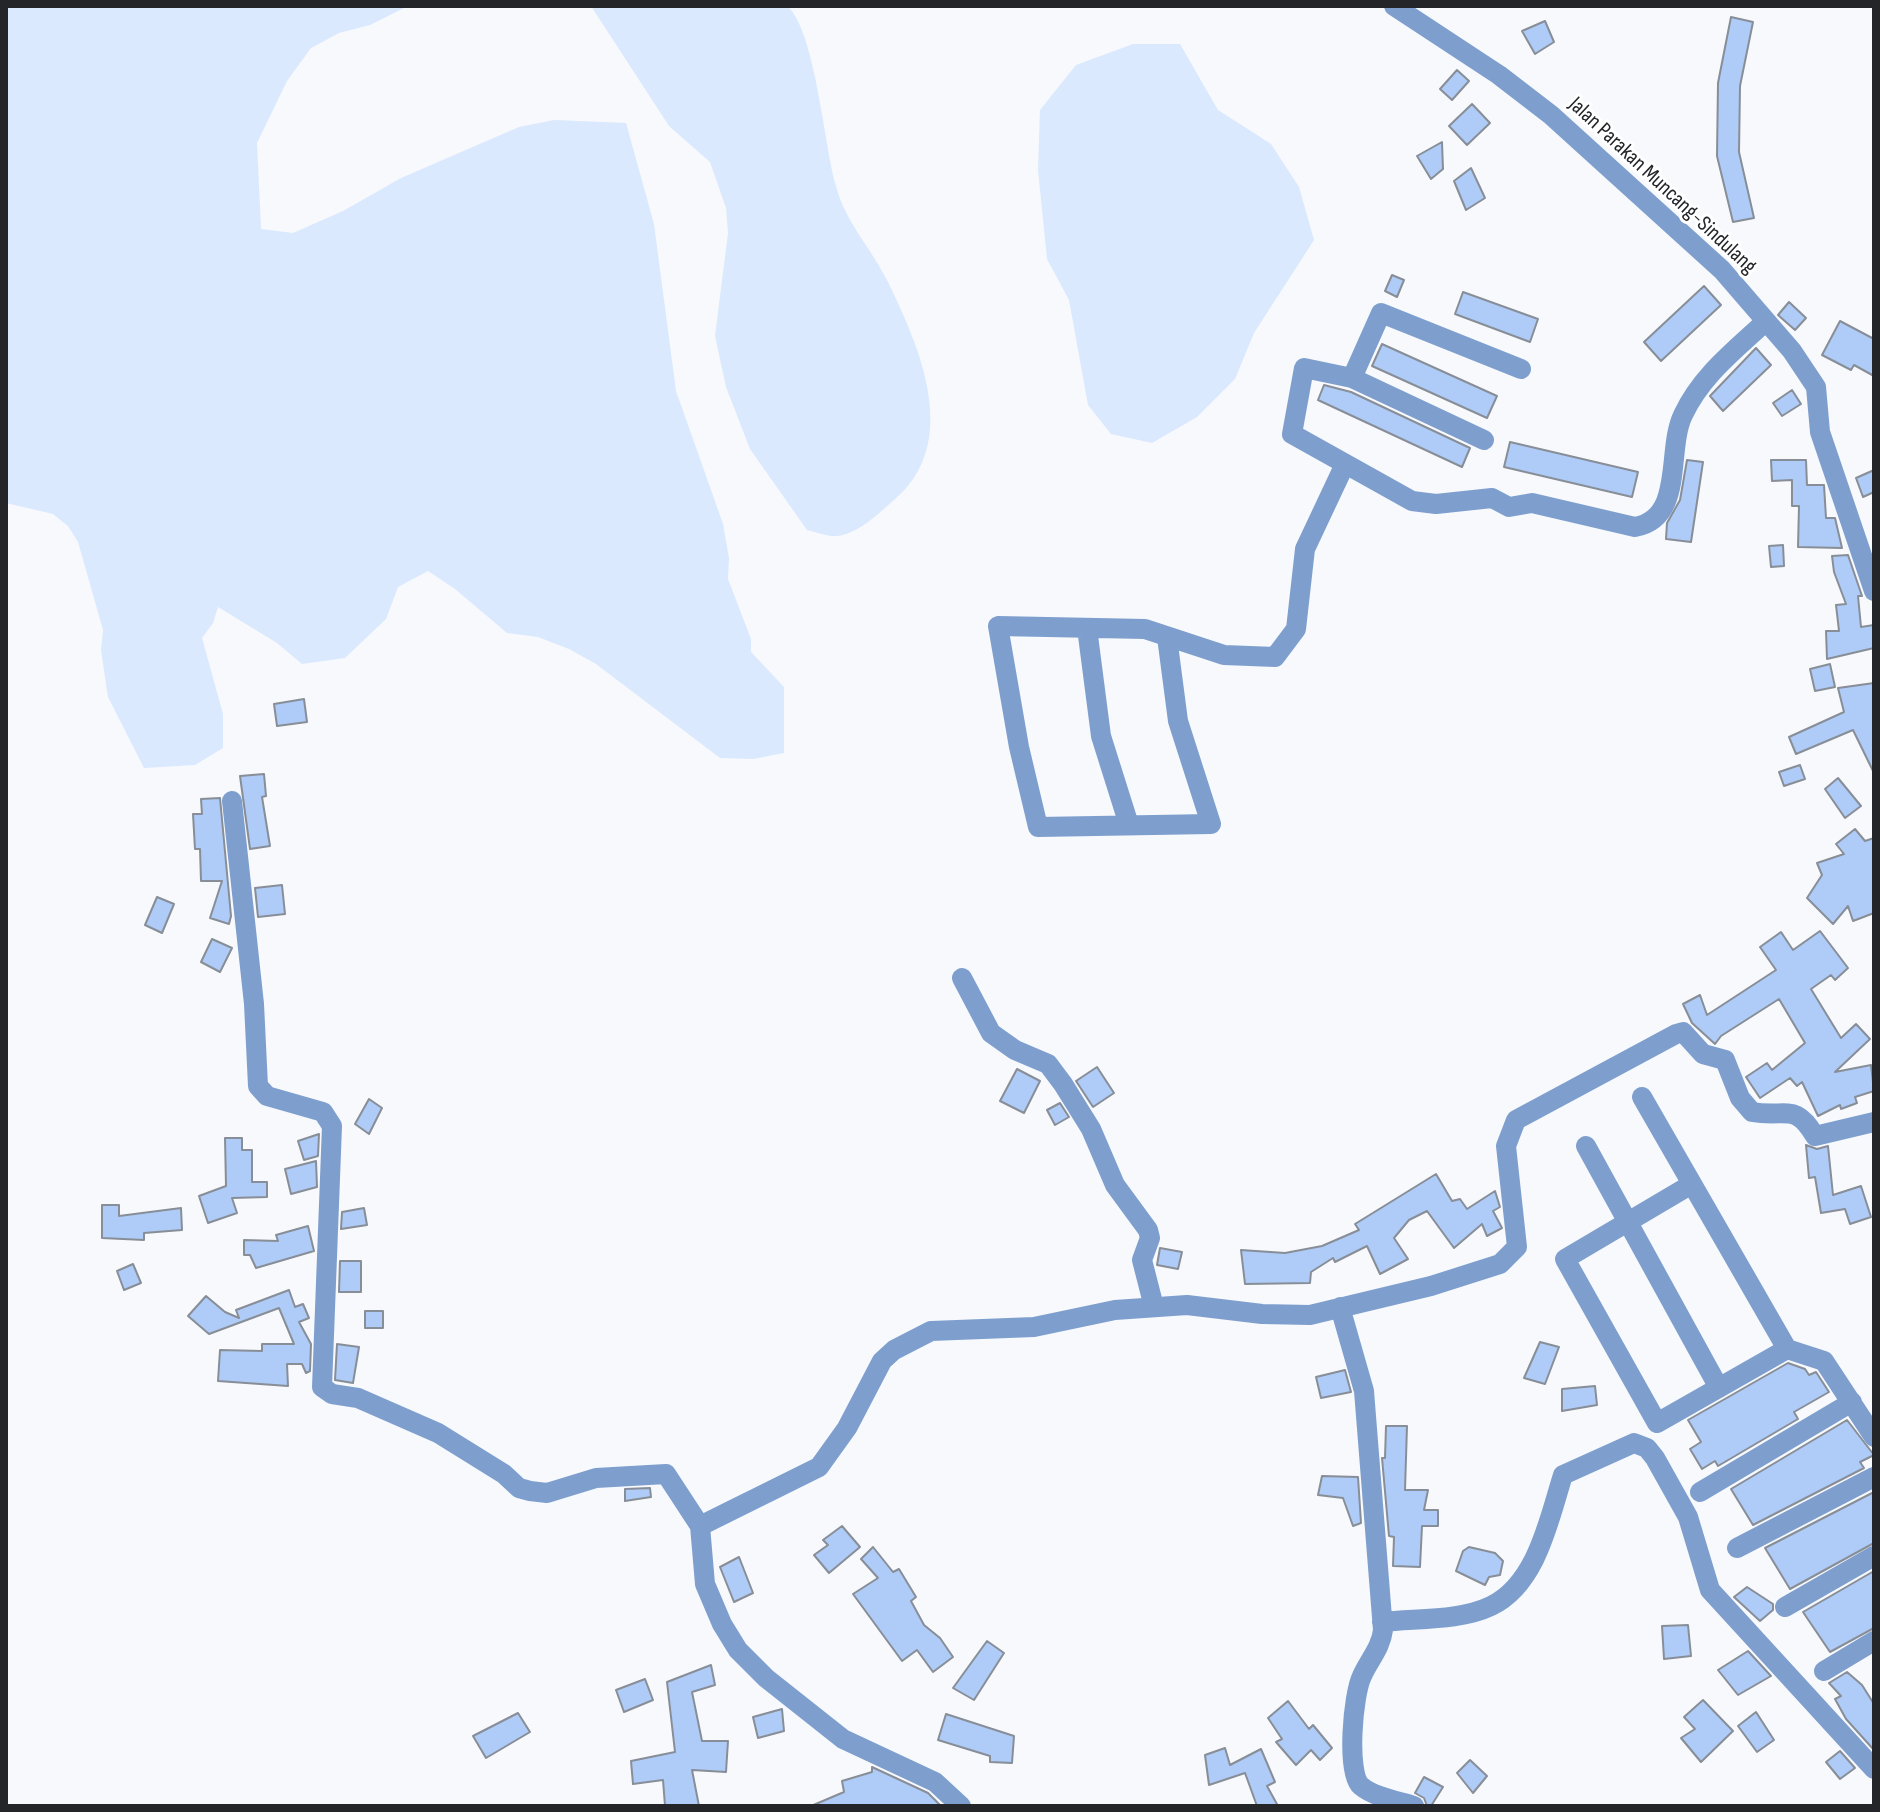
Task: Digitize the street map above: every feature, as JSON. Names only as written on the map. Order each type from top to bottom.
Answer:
[{"type":"street","name":"Jalan Parakan Muncang-Sindulang","points":[[1394,6],[1499,75],[1551,115],[1713,261],[1792,351],[1816,387],[1820,432],[1874,591]]},
{"type":"street","points":[[1352,378],[1381,313],[1521,369]]},
{"type":"street","points":[[1484,440],[1352,378],[1304,368],[1292,434],[1412,501],[1436,504],[1492,498],[1509,507],[1532,503],[1624,526],[1647,525],[1664,507],[1669,493],[1678,428],[1687,408],[1706,376],[1765,322]]},
{"type":"street","points":[[1167,637],[1178,721],[1211,824],[1038,827],[1019,747],[998,626],[1145,629],[1224,655],[1275,657],[1296,629],[1305,549],[1345,464]]},
{"type":"street","points":[[1087,628],[1101,736],[1129,825]]},
{"type":"street","points":[[232,801],[254,1004],[258,1086],[267,1096],[323,1112],[332,1126],[322,1387],[332,1394],[358,1398],[438,1433],[504,1474],[519,1488],[547,1493],[596,1478],[666,1474],[700,1526],[705,1584],[722,1624],[738,1650],[766,1678],[843,1739],[935,1782],[961,1806]]},
{"type":"street","points":[[962,978],[991,1033],[1015,1050],[1048,1064],[1076,1102],[1115,1185],[1148,1230],[1150,1238],[1142,1260],[1154,1307]]},
{"type":"street","points":[[700,1526],[819,1467],[847,1428],[882,1361],[931,1331],[1034,1327],[1115,1310],[1187,1305],[1262,1314],[1310,1315],[1431,1286],[1500,1264],[1517,1247],[1506,1146],[1516,1120],[1676,1034],[1683,1032],[1703,1054],[1725,1060],[1740,1098],[1752,1112],[1794,1112],[1805,1120],[1815,1136],[1874,1122]]},
{"type":"street","points":[[1642,1097],[1787,1349],[1824,1361],[1874,1437]]},
{"type":"street","points":[[1586,1146],[1719,1388]]},
{"type":"street","points":[[1692,1184],[1565,1259],[1657,1423],[1787,1349]]},
{"type":"street","points":[[1340,1307],[1364,1391],[1382,1622],[1381,1640],[1360,1681],[1351,1766],[1360,1785],[1370,1792],[1414,1806]]},
{"type":"street","points":[[1700,1492],[1852,1402]]},
{"type":"street","points":[[1382,1622],[1474,1611],[1500,1600],[1526,1576],[1563,1475],[1634,1443],[1647,1448],[1655,1458],[1688,1517],[1710,1590],[1874,1769]]},
{"type":"street","points":[[1737,1548],[1874,1477]]},
{"type":"street","points":[[1785,1607],[1874,1556]]},
{"type":"street","points":[[1824,1671],[1874,1641]]},
{"type":"shaded area","points":[[6,6],[408,6],[370,25],[339,33],[311,48],[287,81],[257,143],[261,229],[293,233],[343,211],[401,178],[519,127],[554,120],[626,123],[654,224],[676,391],[723,524],[729,558],[728,579],[751,639],[751,652],[784,687],[784,753],[753,759],[720,758],[596,664],[538,637],[507,633],[455,589],[428,571],[398,587],[386,619],[345,658],[302,664],[277,643],[218,607],[213,623],[202,638],[223,714],[223,748],[195,765],[144,768],[108,697],[101,650],[103,630],[78,542],[68,526],[53,514],[6,503]]},
{"type":"shaded area","points":[[591,6],[787,6],[797,19],[812,62],[840,199],[882,270],[900,308],[922,365],[928,394],[930,423],[926,451],[915,477],[882,511],[853,531],[834,536],[807,530],[750,449],[726,387],[715,336],[728,233],[726,208],[710,162],[669,126]]},
{"type":"shaded area","points":[[1133,44],[1180,44],[1218,110],[1271,144],[1299,187],[1314,240],[1254,333],[1235,379],[1197,417],[1152,443],[1111,434],[1088,405],[1069,300],[1047,259],[1038,170],[1040,110],[1076,65]]},
{"type":"building","points":[[1731,17],[1753,22],[1740,86],[1739,152],[1754,218],[1733,222],[1717,156],[1718,83]]},
{"type":"building","points":[[1545,21],[1554,42],[1535,54],[1522,31]]},
{"type":"building","points":[[1457,70],[1469,81],[1452,100],[1440,89]]},
{"type":"building","points":[[1472,104],[1490,123],[1467,145],[1449,126]]},
{"type":"building","points":[[1442,142],[1443,169],[1431,179],[1417,156]]},
{"type":"building","points":[[1471,168],[1485,198],[1466,210],[1454,181]]},
{"type":"building","points":[[1392,275],[1404,280],[1397,297],[1385,291]]},
{"type":"building","points":[[1704,286],[1721,305],[1661,361],[1644,342]]},
{"type":"building","points":[[1463,292],[1538,319],[1530,342],[1455,314]]},
{"type":"building","points":[[1789,302],[1806,318],[1795,330],[1778,315]]},
{"type":"building","points":[[1840,321],[1874,339],[1874,376],[1854,365],[1851,370],[1822,355]]},
{"type":"building","points":[[1382,344],[1497,396],[1487,418],[1372,366]]},
{"type":"building","points":[[1756,348],[1771,365],[1723,411],[1710,396]]},
{"type":"building","points":[[1324,385],[1351,392],[1470,448],[1462,467],[1318,400]]},
{"type":"building","points":[[1792,390],[1801,404],[1782,416],[1773,403]]},
{"type":"building","points":[[1510,442],[1638,472],[1632,497],[1504,467]]},
{"type":"building","points":[[1687,460],[1703,462],[1691,542],[1666,539],[1667,523],[1680,500]]},
{"type":"building","points":[[1771,460],[1806,460],[1807,485],[1824,485],[1826,518],[1835,518],[1842,548],[1798,547],[1799,506],[1792,506],[1792,480],[1772,481]]},
{"type":"building","points":[[1874,470],[1874,492],[1863,497],[1856,478]]},
{"type":"building","points":[[1783,545],[1784,566],[1771,567],[1769,546]]},
{"type":"building","points":[[1848,555],[1862,596],[1858,596],[1861,627],[1874,625],[1874,648],[1827,659],[1826,631],[1839,631],[1836,605],[1846,604],[1834,572],[1832,556]]},
{"type":"building","points":[[1830,664],[1835,687],[1815,691],[1810,669]]},
{"type":"building","points":[[1874,683],[1874,773],[1853,730],[1796,754],[1789,737],[1844,712],[1838,688]]},
{"type":"building","points":[[304,699],[307,722],[277,726],[274,704]]},
{"type":"building","points":[[1800,765],[1805,779],[1784,786],[1779,772]]},
{"type":"building","points":[[264,774],[266,796],[262,797],[270,846],[250,849],[240,776]]},
{"type":"building","points":[[1838,778],[1861,806],[1845,818],[1825,789]]},
{"type":"building","points":[[220,798],[231,916],[229,924],[210,918],[222,881],[201,881],[200,849],[195,849],[193,814],[202,814],[201,799]]},
{"type":"building","points":[[1855,829],[1865,841],[1874,838],[1874,913],[1853,921],[1848,906],[1833,924],[1807,898],[1822,875],[1817,863],[1844,854],[1836,844]]},
{"type":"building","points":[[282,885],[285,914],[258,917],[255,888]]},
{"type":"building","points":[[157,897],[174,904],[162,933],[145,925]]},
{"type":"building","points":[[1820,931],[1848,968],[1835,980],[1831,975],[1811,989],[1841,1038],[1856,1024],[1870,1039],[1835,1072],[1871,1065],[1874,1091],[1855,1097],[1857,1103],[1841,1109],[1840,1105],[1818,1116],[1802,1082],[1797,1086],[1790,1078],[1760,1098],[1746,1077],[1767,1063],[1772,1070],[1805,1043],[1779,999],[1721,1036],[1715,1044],[1692,1023],[1683,1004],[1700,995],[1707,1015],[1776,970],[1760,947],[1781,932],[1793,950]]},
{"type":"building","points":[[212,939],[232,948],[220,972],[201,962]]},
{"type":"building","points":[[1097,1067],[1114,1093],[1093,1107],[1076,1081]]},
{"type":"building","points":[[1017,1069],[1040,1081],[1024,1113],[1000,1101]]},
{"type":"building","points":[[369,1099],[382,1108],[369,1134],[355,1124]]},
{"type":"building","points":[[1060,1103],[1069,1117],[1055,1125],[1047,1110]]},
{"type":"building","points":[[319,1134],[318,1156],[304,1160],[298,1141]]},
{"type":"building","points":[[225,1138],[242,1138],[242,1150],[252,1150],[252,1182],[267,1182],[267,1197],[232,1198],[237,1213],[208,1223],[199,1196],[226,1186]]},
{"type":"building","points":[[1806,1145],[1817,1149],[1828,1146],[1833,1195],[1861,1186],[1871,1217],[1850,1224],[1845,1209],[1821,1213],[1815,1177],[1809,1178]]},
{"type":"building","points":[[316,1161],[317,1187],[291,1194],[285,1169]]},
{"type":"building","points":[[1436,1174],[1452,1201],[1460,1199],[1467,1209],[1495,1191],[1500,1207],[1493,1211],[1502,1228],[1487,1236],[1482,1224],[1454,1248],[1427,1211],[1409,1220],[1394,1238],[1408,1259],[1380,1274],[1367,1246],[1335,1262],[1333,1258],[1311,1272],[1310,1283],[1245,1284],[1241,1250],[1285,1253],[1322,1246],[1359,1230],[1355,1224]]},
{"type":"building","points":[[102,1205],[119,1205],[119,1216],[181,1208],[182,1230],[144,1233],[144,1240],[102,1238]]},
{"type":"building","points":[[364,1208],[367,1225],[341,1229],[342,1212]]},
{"type":"building","points":[[308,1226],[314,1251],[256,1268],[250,1255],[244,1255],[244,1240],[278,1241],[276,1235]]},
{"type":"building","points":[[1160,1248],[1182,1252],[1178,1269],[1157,1265]]},
{"type":"building","points":[[340,1261],[361,1261],[361,1292],[339,1292]]},
{"type":"building","points":[[133,1264],[141,1283],[124,1290],[117,1271]]},
{"type":"building","points":[[289,1290],[295,1307],[303,1304],[309,1318],[299,1322],[311,1344],[310,1371],[306,1373],[302,1364],[287,1364],[288,1386],[218,1381],[220,1350],[262,1351],[262,1344],[294,1344],[279,1308],[209,1334],[188,1316],[206,1296],[225,1312],[239,1318],[236,1310]]},
{"type":"building","points":[[365,1311],[383,1311],[383,1328],[365,1328]]},
{"type":"building","points":[[1540,1342],[1559,1347],[1545,1384],[1524,1378]]},
{"type":"building","points":[[337,1344],[359,1347],[353,1383],[335,1380]]},
{"type":"building","points":[[1788,1363],[1805,1369],[1809,1375],[1816,1372],[1829,1392],[1794,1412],[1798,1419],[1718,1466],[1715,1461],[1702,1469],[1690,1449],[1701,1442],[1688,1420]]},
{"type":"building","points":[[1345,1370],[1351,1392],[1321,1398],[1316,1377]]},
{"type":"building","points":[[1595,1386],[1597,1405],[1562,1411],[1562,1389]]},
{"type":"building","points":[[1847,1420],[1874,1455],[1860,1462],[1864,1468],[1753,1525],[1731,1489]]},
{"type":"building","points":[[1386,1426],[1407,1426],[1405,1490],[1428,1490],[1424,1510],[1438,1510],[1438,1526],[1422,1526],[1420,1567],[1393,1566],[1394,1537],[1389,1536],[1382,1458],[1385,1458]]},
{"type":"building","points":[[1322,1476],[1358,1477],[1361,1523],[1353,1526],[1343,1498],[1318,1495]]},
{"type":"building","points":[[650,1488],[651,1497],[625,1501],[625,1489]]},
{"type":"building","points":[[1874,1492],[1874,1543],[1790,1589],[1765,1548]]},
{"type":"building","points":[[842,1526],[860,1547],[829,1573],[814,1555],[828,1545],[823,1540]]},
{"type":"building","points":[[873,1547],[893,1572],[899,1569],[916,1597],[911,1601],[924,1625],[940,1638],[953,1657],[933,1672],[917,1650],[902,1661],[853,1594],[878,1578],[861,1559]]},
{"type":"building","points":[[1469,1547],[1495,1553],[1503,1561],[1500,1575],[1489,1577],[1485,1585],[1456,1571],[1463,1551]]},
{"type":"building","points":[[739,1557],[753,1593],[734,1602],[720,1567]]},
{"type":"building","points":[[1874,1571],[1874,1628],[1830,1652],[1803,1612]]},
{"type":"building","points":[[1747,1587],[1773,1604],[1773,1610],[1760,1621],[1734,1597]]},
{"type":"building","points":[[1688,1625],[1691,1656],[1664,1659],[1662,1626]]},
{"type":"building","points":[[987,1641],[1004,1653],[974,1700],[953,1688]]},
{"type":"building","points":[[1748,1651],[1771,1676],[1738,1695],[1718,1670]]},
{"type":"building","points":[[711,1665],[715,1685],[692,1692],[702,1741],[728,1741],[726,1772],[692,1770],[699,1806],[665,1806],[663,1780],[633,1784],[631,1761],[675,1752],[667,1682]]},
{"type":"building","points":[[1847,1672],[1862,1685],[1874,1704],[1874,1750],[1846,1719],[1835,1699],[1841,1696],[1829,1683]]},
{"type":"building","points":[[645,1679],[653,1700],[624,1712],[616,1690]]},
{"type":"building","points":[[1703,1700],[1733,1731],[1701,1762],[1681,1738],[1695,1729],[1684,1717]]},
{"type":"building","points":[[1288,1701],[1309,1729],[1313,1725],[1332,1748],[1320,1760],[1311,1750],[1296,1765],[1276,1742],[1282,1739],[1268,1718]]},
{"type":"building","points":[[782,1709],[784,1731],[758,1738],[753,1717]]},
{"type":"building","points":[[1756,1712],[1774,1740],[1757,1752],[1738,1726]]},
{"type":"building","points":[[518,1713],[530,1732],[486,1758],[473,1736]]},
{"type":"building","points":[[946,1714],[1014,1736],[1012,1763],[990,1762],[990,1756],[938,1740]]},
{"type":"building","points":[[1225,1748],[1230,1765],[1261,1749],[1275,1782],[1267,1786],[1278,1806],[1257,1806],[1245,1773],[1209,1785],[1205,1755]]},
{"type":"building","points":[[1840,1751],[1855,1768],[1840,1779],[1826,1762]]},
{"type":"building","points":[[1470,1760],[1487,1776],[1473,1793],[1457,1773]]},
{"type":"building","points":[[872,1767],[928,1793],[941,1806],[811,1806],[844,1792],[842,1781],[872,1772]]},
{"type":"building","points":[[1424,1777],[1443,1787],[1431,1806],[1427,1806],[1424,1798],[1415,1793]]}]
